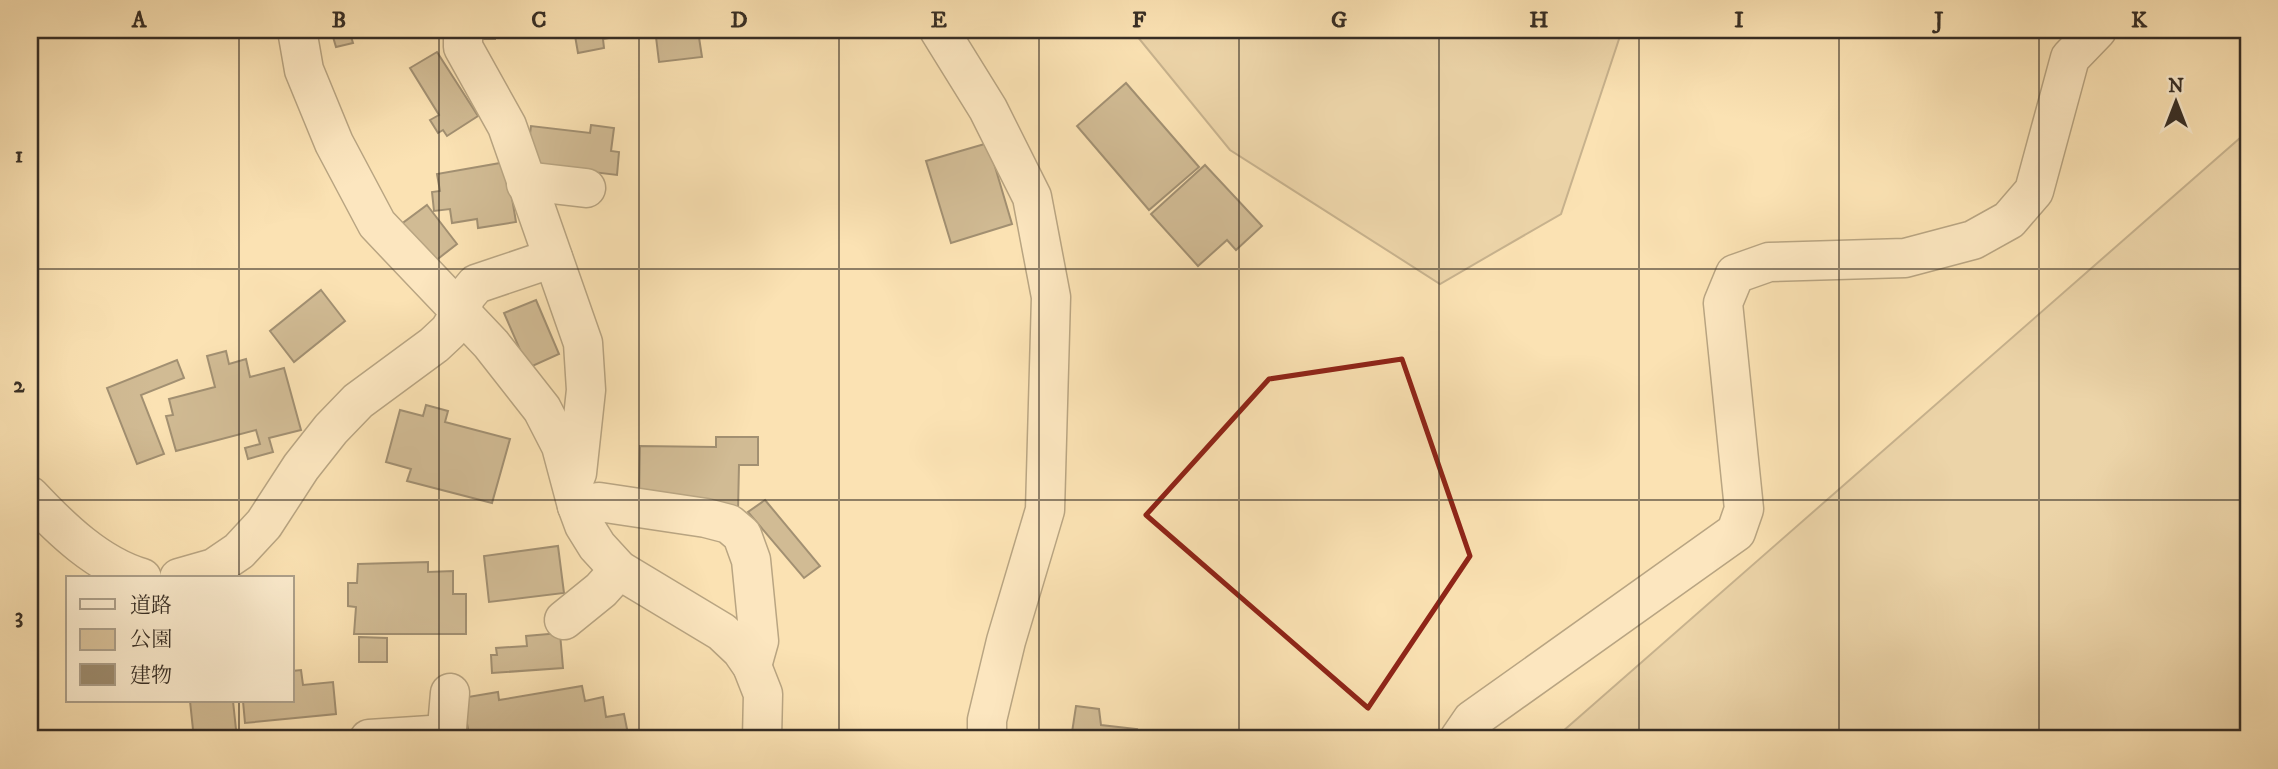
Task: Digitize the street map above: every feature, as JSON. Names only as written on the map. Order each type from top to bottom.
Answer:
[{"type":"street","points":[[297,30],[304,70],[334,143],[377,224],[491,344],[542,408],[561,446],[584,525],[597,546],[619,570],[722,632],[741,650],[758,680],[787,712],[788,730],[785,739]]},
{"type":"street","points":[[463,30],[463,47],[507,127],[583,343],[586,390],[574,496]]},
{"type":"street","points":[[939,30],[988,109],[1032,197],[1051,297],[1045,510],[1006,640],[987,720],[987,739]]},
{"type":"street","points":[[1460,739],[1472,720],[1735,532],[1744,509],[1723,303],[1735,274],[1769,262],[1905,258],[1973,240],[2009,220],[2034,191],[2070,58],[2097,30]]},
{"type":"street","points":[[526,184],[534,181],[586,188]]},
{"type":"street","points":[[186,576],[214,568],[239,551],[264,524],[331,429],[358,401],[449,331],[466,296],[476,284],[553,258]]},
{"type":"street","points":[[30,496],[59,527],[122,572],[135,576]]},
{"type":"street","points":[[574,496],[706,517],[729,524],[742,536],[751,560],[759,641],[758,680],[762,739]]},
{"type":"street","points":[[565,620],[601,590],[619,570]]},
{"type":"street","points":[[369,739],[446,736],[450,693]]},
{"type":"highlighted area","points":[[1402,359],[1470,556],[1368,708],[1146,515],[1269,379]]},
{"type":"green space","points":[[1132,30],[1622,30],[1561,214],[1440,284],[1230,150]]},
{"type":"green space","points":[[2248,131],[2248,739],[1554,739]]},
{"type":"building","points":[[331,30],[349,30],[353,43],[336,47]]},
{"type":"building","points":[[472,30],[495,30],[495,39],[472,39]]},
{"type":"building","points":[[574,30],[655,30],[603,39],[604,48],[578,53]]},
{"type":"building","points":[[655,30],[680,30],[656,34]]},
{"type":"building","points":[[698,31],[702,57],[659,62],[656,37]]},
{"type":"building","points":[[437,52],[478,116],[447,136],[443,130],[438,133],[430,120],[439,115],[410,68]]},
{"type":"building","points":[[1126,83],[1199,167],[1149,210],[1077,126]]},
{"type":"building","points":[[591,125],[614,128],[611,151],[619,152],[617,175],[526,164],[531,126],[590,133]]},
{"type":"building","points":[[988,143],[1012,224],[951,243],[926,161]]},
{"type":"building","points":[[506,162],[516,222],[478,228],[477,219],[452,223],[450,209],[434,211],[432,192],[440,191],[437,174]]},
{"type":"building","points":[[1205,165],[1262,226],[1236,250],[1227,240],[1198,266],[1151,214]]},
{"type":"building","points":[[427,205],[457,244],[430,265],[400,225]]},
{"type":"building","points":[[321,290],[345,321],[294,362],[270,331]]},
{"type":"building","points":[[536,300],[559,354],[528,368],[504,313]]},
{"type":"building","points":[[226,351],[229,364],[246,359],[250,377],[284,368],[301,430],[269,438],[273,452],[248,459],[245,448],[260,444],[256,430],[176,451],[166,416],[173,415],[169,399],[215,387],[207,356]]},
{"type":"building","points":[[177,360],[184,378],[141,395],[164,454],[137,464],[107,388]]},
{"type":"building","points":[[426,405],[448,411],[445,422],[510,439],[492,503],[407,481],[411,469],[386,462],[400,410],[423,416]]},
{"type":"building","points":[[716,437],[758,437],[758,465],[739,465],[738,511],[639,498],[640,446],[716,447]]},
{"type":"building","points":[[765,500],[820,566],[804,578],[748,512]]},
{"type":"building","points":[[558,546],[564,593],[489,602],[484,556]]},
{"type":"building","points":[[428,562],[428,572],[453,571],[453,594],[466,594],[466,634],[354,634],[356,607],[348,606],[348,583],[357,583],[358,564]]},
{"type":"building","points":[[560,633],[563,668],[492,673],[491,655],[497,655],[496,648],[527,646],[526,636]]},
{"type":"building","points":[[359,637],[387,638],[387,662],[359,662]]},
{"type":"building","points":[[301,670],[303,685],[333,682],[336,714],[245,723],[243,702],[294,702],[294,671]]},
{"type":"building","points":[[582,686],[585,701],[603,697],[606,717],[624,714],[629,739],[572,739],[571,734],[541,739],[470,739],[462,698],[498,692],[499,700]]},
{"type":"building","points":[[190,702],[233,702],[237,739],[194,739]]},
{"type":"building","points":[[1076,706],[1099,709],[1101,725],[1137,729],[1135,739],[1071,739]]}]
